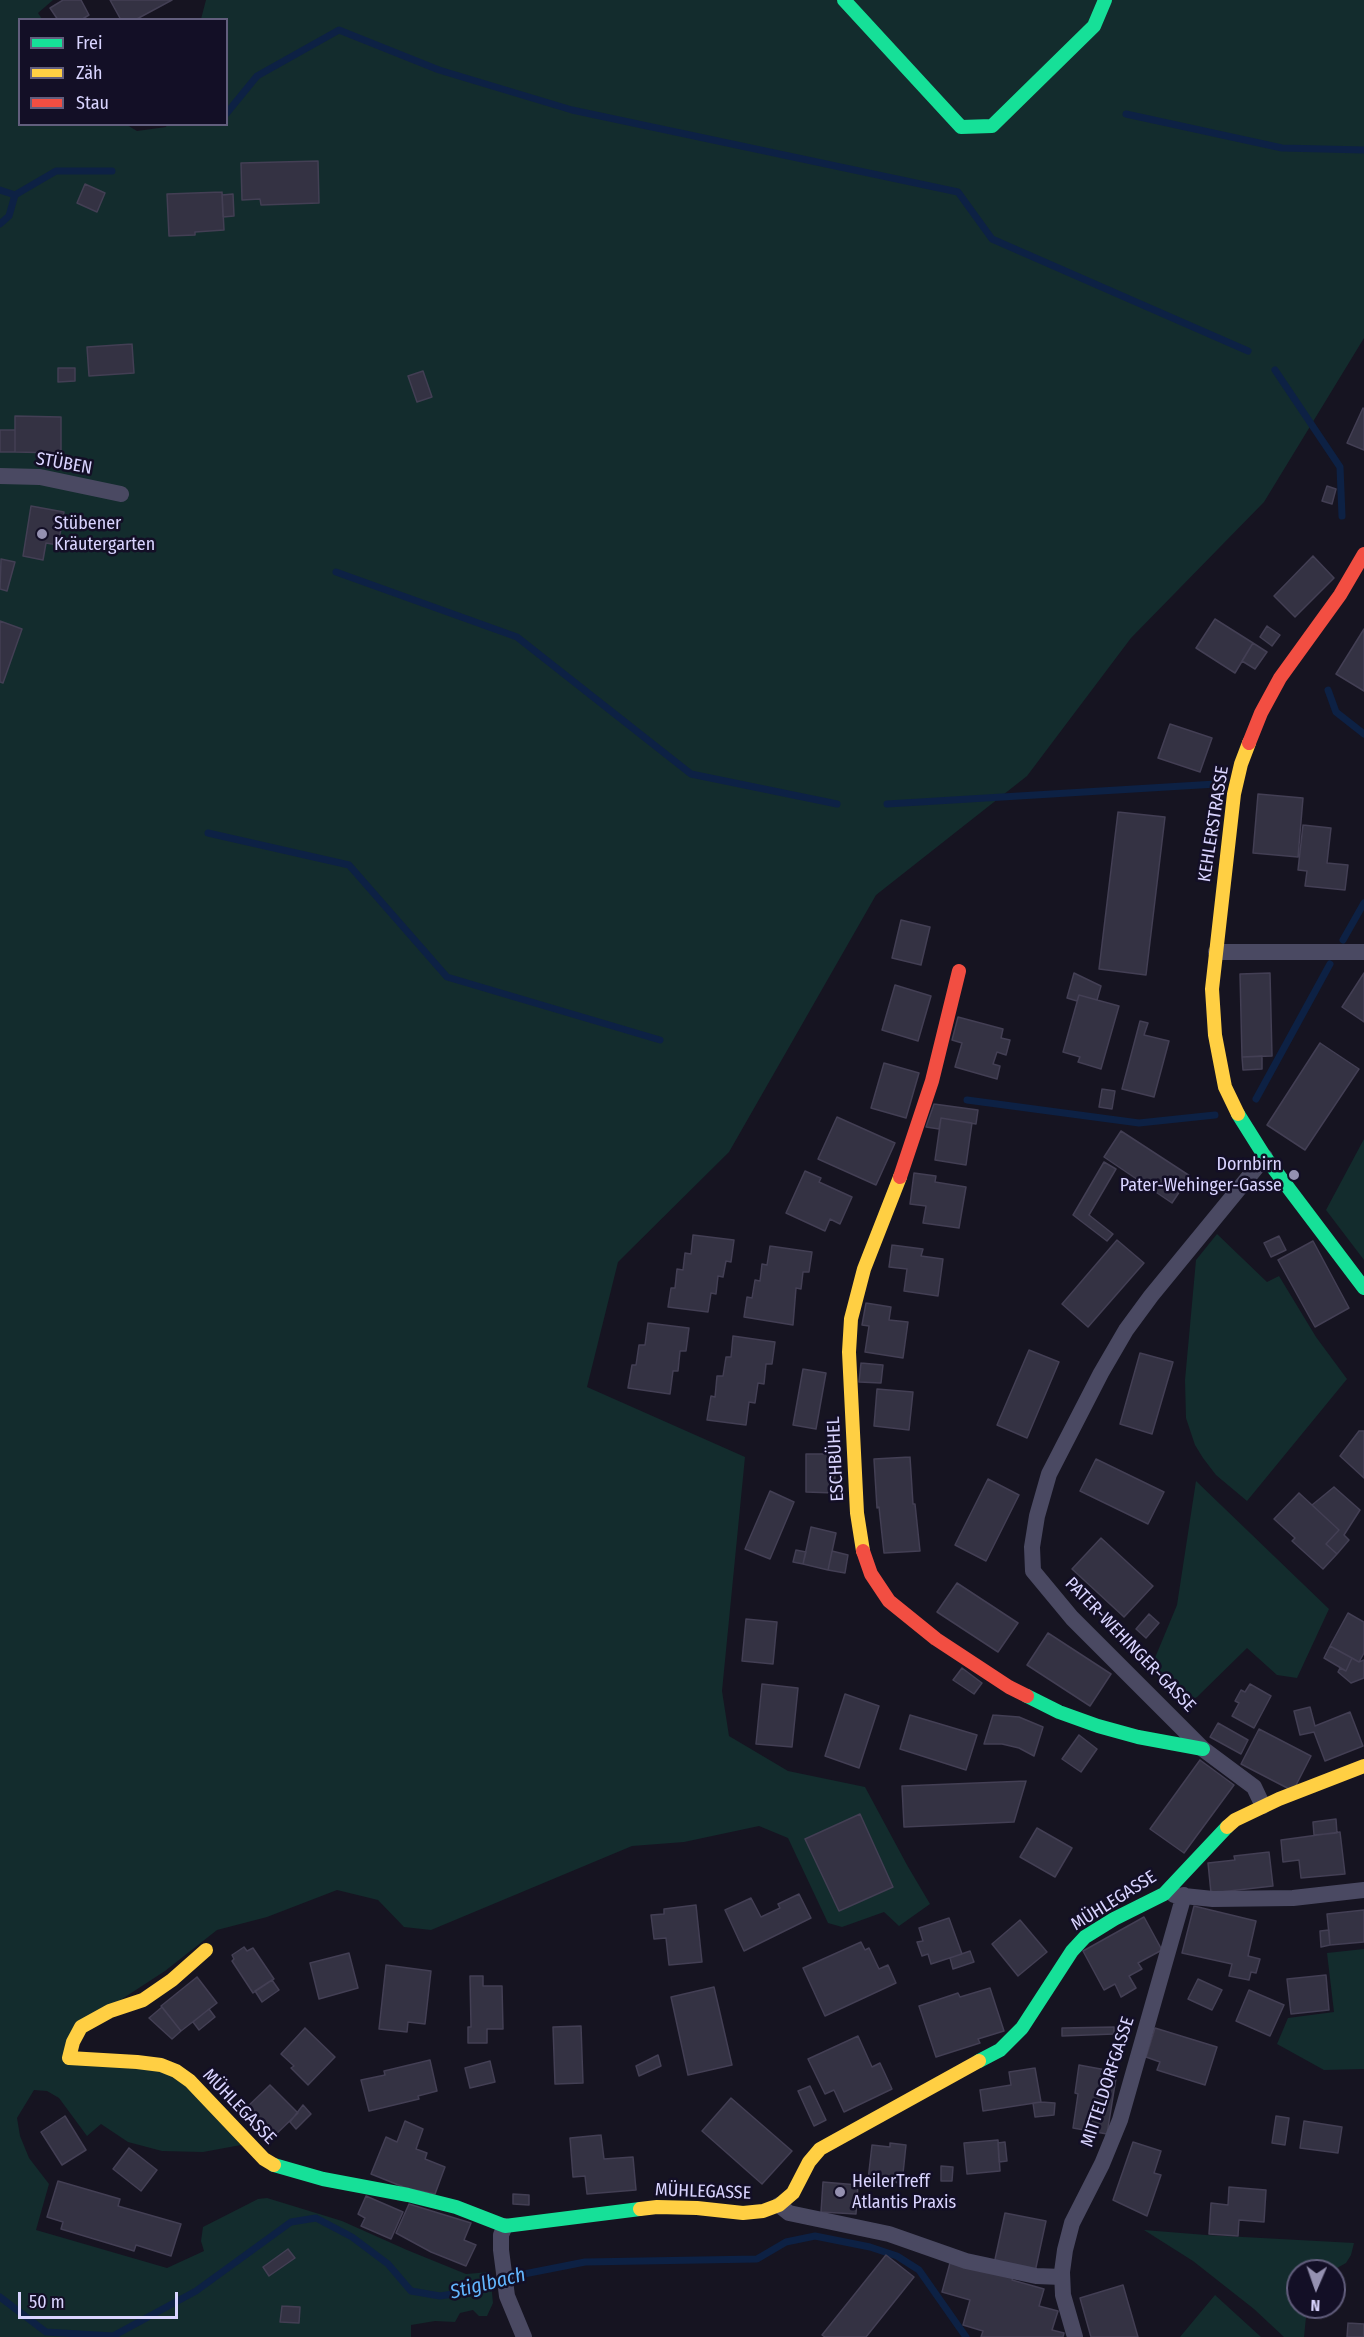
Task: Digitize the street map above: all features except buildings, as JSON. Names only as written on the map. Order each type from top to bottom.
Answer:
[{"type":"street","points":[[844,0],[961,127],[992,126],[1094,26],[1104,0]]},
{"type":"street","name":"STÜBEN","points":[[0,476],[40,477],[121,494]]},
{"type":"street","name":"KEHLERSTRASSE","points":[[1265,1157],[1244,1125],[1225,1087],[1215,1035],[1212,989],[1230,826],[1241,764],[1261,713],[1280,678],[1340,595],[1364,554]]},
{"type":"street","points":[[1216,952],[1364,952]]},
{"type":"street","name":"ESCHBÜHEL","points":[[959,971],[926,1101],[864,1269],[851,1319],[849,1352],[857,1513],[862,1548],[871,1574],[889,1601],[936,1639],[1009,1687],[1059,1712],[1098,1726],[1138,1737],[1203,1749]]},
{"type":"street","points":[[1265,1157],[1364,1288]]},
{"type":"street","name":"PATER-WEHINGER-GASSE","points":[[1263,1806],[1254,1787],[1203,1749],[1072,1618],[1033,1571],[1032,1547],[1037,1516],[1049,1474],[1091,1390],[1121,1338],[1164,1279],[1265,1157]]},
{"type":"street","name":"MÜHLEGASSE","points":[[206,1950],[172,1980],[143,2000],[110,2011],[81,2027],[69,2058],[137,2062],[160,2065],[176,2071],[190,2081],[264,2159],[277,2167],[456,2207],[505,2226],[657,2207],[697,2208],[743,2214],[763,2211],[779,2205],[793,2193],[809,2162],[820,2149],[999,2050],[1022,2028],[1071,1951],[1085,1937],[1114,1919],[1164,1894],[1215,1838],[1235,1820],[1263,1806],[1364,1766]]},
{"type":"street","points":[[1164,1894],[1213,1899],[1293,1898],[1364,1890]]},
{"type":"street","name":"MITTELDORFGASSE","points":[[1075,2337],[1063,2295],[1065,2250],[1072,2223],[1102,2164],[1120,2120],[1185,1895]]},
{"type":"street","points":[[779,2205],[789,2213],[889,2234],[966,2261],[1036,2276],[1062,2277]]},
{"type":"street","points":[[505,2226],[501,2235],[507,2296],[524,2337]]},
{"type":"green space","points":[[0,0],[53,0],[38,13],[41,18],[18,18],[18,126],[129,126],[137,131],[166,126],[228,126],[228,18],[201,18],[206,0],[1364,0],[1364,338],[1264,502],[1131,638],[1027,776],[876,895],[729,1152],[618,1262],[587,1387],[745,1457],[722,1691],[729,1736],[788,1771],[865,1787],[930,1904],[899,1926],[884,1912],[842,1927],[828,1923],[788,1838],[759,1826],[684,1842],[632,1846],[431,1930],[404,1927],[378,1900],[337,1890],[267,1917],[217,1930],[165,1971],[122,1999],[66,2052],[160,2070],[186,2085],[241,2145],[203,2152],[162,2151],[128,2142],[101,2124],[87,2136],[59,2098],[47,2091],[34,2090],[17,2118],[20,2136],[29,2158],[49,2184],[36,2230],[167,2268],[204,2251],[201,2241],[203,2227],[258,2199],[267,2198],[342,2221],[466,2274],[490,2272],[493,2303],[487,2316],[479,2316],[473,2310],[460,2313],[455,2322],[435,2321],[411,2325],[411,2337],[0,2337]]},
{"type":"green space","points":[[1364,1139],[1364,1260],[1326,1210]]},
{"type":"green space","points":[[1217,1234],[1267,1282],[1279,1276],[1316,1337],[1347,1379],[1247,1501],[1216,1475],[1203,1458],[1195,1445],[1186,1418],[1185,1380],[1196,1260]]},
{"type":"green space","points":[[1196,1481],[1329,1609],[1297,1678],[1277,1675],[1247,1648],[1197,1697],[1186,1703],[1152,1665],[1177,1605]]},
{"type":"green space","points":[[1364,1949],[1364,2069],[1324,2070],[1277,2044],[1288,2018],[1334,2012],[1327,1953]]},
{"type":"green space","points":[[1144,2230],[1354,2243],[1346,2263],[1346,2259],[1286,2259],[1286,2319],[1306,2319],[1304,2337],[1284,2337],[1254,2309],[1193,2261]]},
{"type":"green space","points":[[1215,2295],[1261,2337],[1180,2337]]},
{"type":"waterway","points":[[228,112],[257,76],[339,30],[439,70],[572,110],[958,192],[992,239],[1248,351]]},
{"type":"waterway","points":[[1126,114],[1282,148],[1364,150]]},
{"type":"waterway","points":[[0,224],[9,216],[15,195],[56,171],[112,171]]},
{"type":"waterway","points":[[0,190],[15,195]]},
{"type":"waterway","points":[[1275,370],[1340,467],[1342,516]]},
{"type":"waterway","points":[[336,572],[517,637],[691,774],[837,804]]},
{"type":"waterway","points":[[1328,690],[1336,712],[1364,734]]},
{"type":"waterway","points":[[887,804],[1216,784]]},
{"type":"waterway","points":[[208,833],[349,865],[447,977],[660,1040]]},
{"type":"waterway","points":[[1343,940],[1364,903]]},
{"type":"waterway","points":[[1256,1099],[1330,964]]},
{"type":"waterway","points":[[967,1100],[1139,1123],[1215,1115]]},
{"type":"waterway","name":"Stiglbach","points":[[0,2297],[46,2332],[113,2336],[196,2291],[291,2222],[316,2218],[352,2237],[388,2264],[411,2291],[440,2296],[484,2289],[524,2274],[585,2262],[757,2259],[786,2242],[815,2236],[870,2247],[897,2256],[919,2270],[966,2337]]},
{"type":"traffic: fast","points":[[844,0],[961,127],[992,126],[1094,26],[1105,0]]},
{"type":"traffic: fast","points":[[1238,1114],[1265,1157],[1364,1288]]},
{"type":"traffic: fast","points":[[1027,1696],[1059,1712],[1098,1726],[1138,1737],[1203,1749]]},
{"type":"traffic: fast","points":[[979,2061],[1000,2050],[1022,2028],[1072,1951],[1085,1937],[1114,1919],[1164,1894],[1227,1827]]},
{"type":"traffic: fast","points":[[274,2165],[323,2179],[408,2195],[456,2207],[505,2226],[640,2209]]},
{"type":"traffic: slow","points":[[1238,1114],[1225,1087],[1215,1035],[1212,989],[1234,794],[1249,743]]},
{"type":"traffic: slow","points":[[863,1551],[857,1513],[849,1352],[851,1319],[864,1269],[900,1177]]},
{"type":"traffic: slow","points":[[1227,1827],[1235,1820],[1279,1799],[1364,1766]]},
{"type":"traffic: slow","points":[[206,1950],[172,1980],[143,2000],[110,2011],[81,2027],[73,2042],[69,2058],[137,2062],[161,2065],[176,2071],[190,2081],[264,2159],[274,2165]]},
{"type":"traffic: slow","points":[[640,2209],[697,2208],[743,2213],[763,2211],[779,2205],[793,2193],[809,2162],[820,2149],[979,2061]]},
{"type":"traffic: jam","points":[[1249,743],[1261,713],[1280,678],[1340,595],[1364,554]]},
{"type":"traffic: jam","points":[[900,1177],[932,1081],[959,971]]},
{"type":"traffic: jam","points":[[863,1551],[871,1574],[889,1601],[936,1639],[1009,1687],[1027,1696]]},
{"type":"place","name":"Stübener Kräutergarten","points":[[42,534]]},
{"type":"place","name":"Dornbirn Pater-Wehinger-Gasse","points":[[1294,1175]]},
{"type":"place","name":"HeilerTreff Atlantis Praxis","points":[[840,2192]]}]
